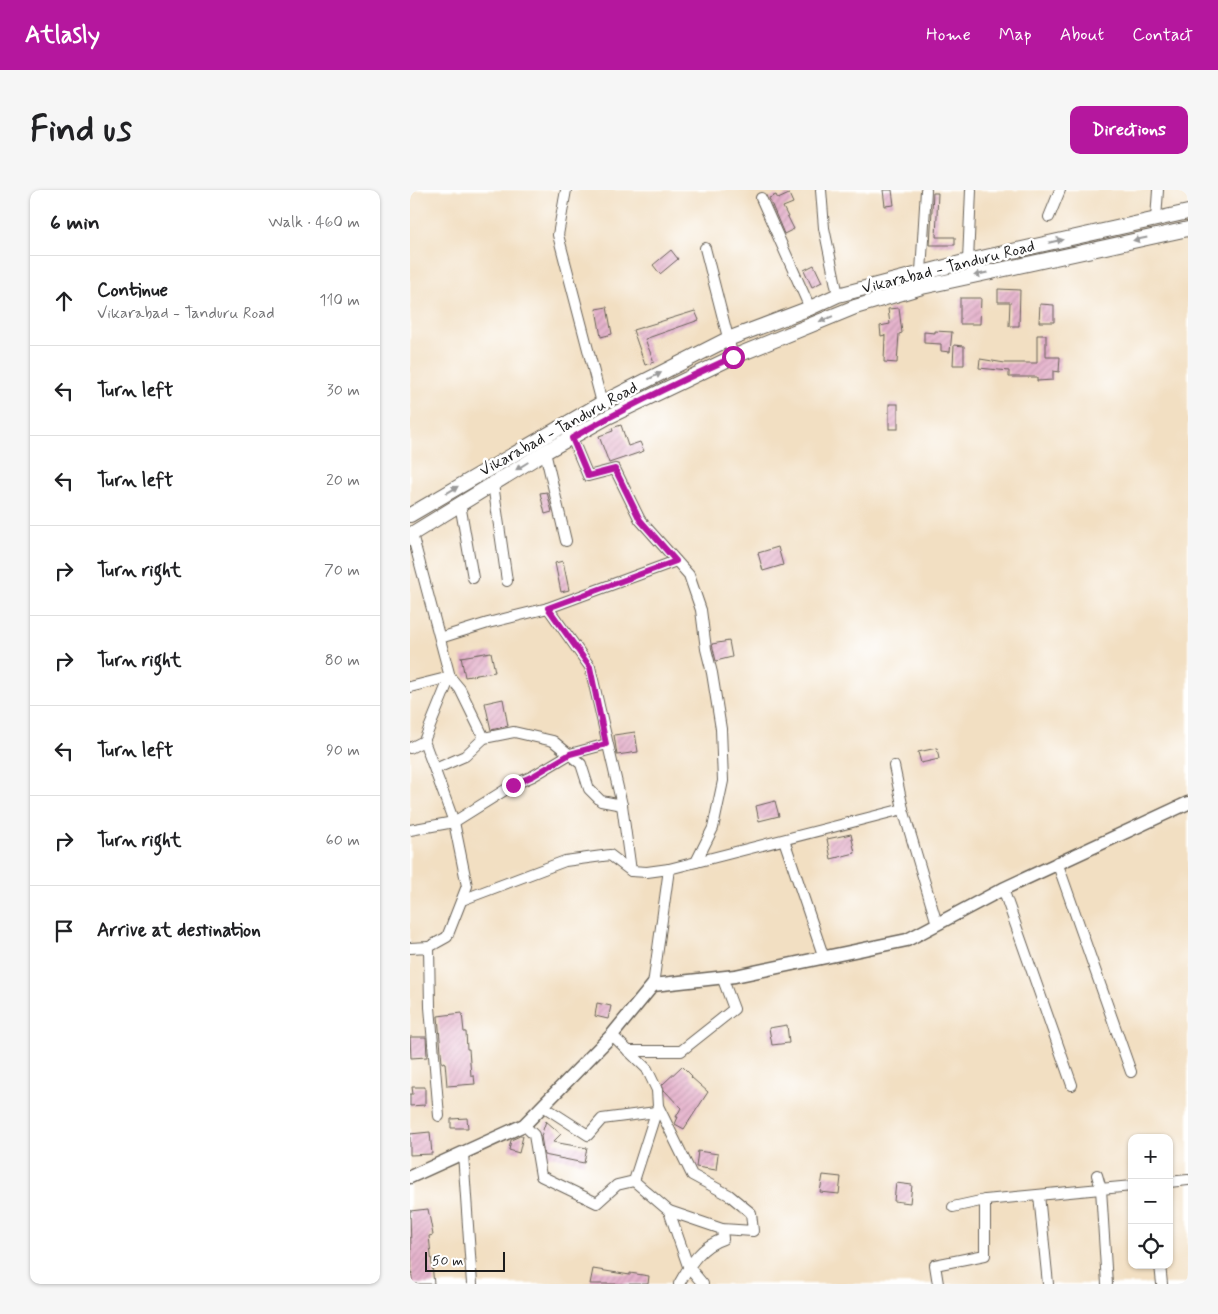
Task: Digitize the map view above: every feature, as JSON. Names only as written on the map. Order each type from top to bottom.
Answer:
[{"type":"main road","name":"Vikarabad - Tanduru Road","points":[[410,515],[602,403],[728,339],[838,296],[921,272],[1188,212]]},
{"type":"main road","name":"Vikarabad - Tanduru Road","points":[[411,535],[545,452],[608,417],[733,357],[855,307],[922,287],[1188,229]]},
{"type":"main road","points":[[1021,249],[1024,264]]},
{"type":"main road","points":[[432,502],[442,516]]},
{"type":"street","points":[[566,190],[558,235],[602,403]]},
{"type":"street","points":[[821,190],[824,228],[838,296]]},
{"type":"street","points":[[921,272],[926,190]]},
{"type":"street","points":[[968,261],[971,190]]},
{"type":"street","points":[[1050,217],[1060,190]]},
{"type":"street","points":[[1156,219],[1158,190]]},
{"type":"street","points":[[761,198],[810,308]]},
{"type":"street","points":[[705,248],[733,357]]},
{"type":"street","points":[[572,438],[588,476],[615,469],[640,520],[689,575],[701,610],[706,649],[721,729],[723,781],[713,828],[696,862]]},
{"type":"street","points":[[545,452],[566,541]]},
{"type":"street","points":[[493,484],[507,581]]},
{"type":"street","points":[[460,504],[472,578]]},
{"type":"street","points":[[411,535],[450,677],[460,688],[484,738]]},
{"type":"street","points":[[440,638],[488,623],[548,608],[676,561]]},
{"type":"street","points":[[548,608],[590,667],[606,744],[622,805],[631,871]]},
{"type":"street","points":[[410,687],[450,677]]},
{"type":"street","points":[[410,748],[424,741],[450,677]]},
{"type":"street","points":[[435,769],[465,756],[484,738],[514,732],[553,741],[581,764],[590,789],[600,801],[622,805]]},
{"type":"street","points":[[410,948],[429,948],[447,936],[467,886],[454,822],[424,741]]},
{"type":"street","points":[[410,830],[454,822],[513,785],[533,776],[570,754],[606,744]]},
{"type":"street","points":[[894,766],[903,808],[937,924]]},
{"type":"street","points":[[653,986],[722,977],[908,940],[1057,862],[1188,803]]},
{"type":"street","points":[[462,900],[565,862],[610,855],[631,871],[647,872],[669,869],[903,808]]},
{"type":"street","points":[[784,840],[824,958]]},
{"type":"street","points":[[1057,862],[1130,1072]]},
{"type":"street","points":[[410,1177],[524,1125],[612,1035],[653,986],[669,869]]},
{"type":"street","points":[[1003,889],[1072,1085]]},
{"type":"street","points":[[429,948],[430,1007],[439,1116]]},
{"type":"street","points":[[628,1051],[681,1051],[734,1009],[722,977]]},
{"type":"street","points":[[612,1035],[647,1069],[658,1090],[657,1109],[634,1181]]},
{"type":"street","points":[[543,1106],[588,1135],[602,1120],[657,1109]]},
{"type":"street","points":[[634,1181],[669,1211],[722,1229],[753,1231],[752,1212],[729,1195],[692,1175],[657,1109]]},
{"type":"street","points":[[524,1125],[534,1135],[541,1176],[596,1203],[618,1185],[634,1181]]},
{"type":"street","points":[[463,1153],[472,1284]]},
{"type":"street","points":[[1097,1175],[1102,1189],[1107,1284]]},
{"type":"street","points":[[1173,1182],[1188,1180]]},
{"type":"street","points":[[953,1207],[985,1200],[1128,1186]]},
{"type":"street","points":[[1039,1195],[1048,1284]]},
{"type":"street","points":[[938,1284],[935,1265],[986,1255],[985,1200]]},
{"type":"street","points":[[669,1211],[688,1266],[703,1284]]},
{"type":"street","points":[[679,1284],[688,1266],[710,1243],[723,1239],[722,1229]]},
{"type":"street","points":[[1160,1269],[1162,1284]]},
{"type":"building","points":[[883,190],[892,190],[894,205],[885,206]]},
{"type":"building","points":[[933,193],[938,193],[936,237],[955,237],[955,245],[930,245]]},
{"type":"building","points":[[789,194],[793,203],[783,207],[794,229],[784,234],[769,198],[776,195],[778,199]]},
{"type":"building","points":[[671,250],[678,259],[660,274],[653,265]]},
{"type":"building","points":[[814,265],[822,282],[812,287],[804,270]]},
{"type":"building","points":[[998,289],[1020,290],[1019,326],[1009,326],[1010,302],[998,302]]},
{"type":"building","points":[[960,298],[981,298],[980,324],[960,324]]},
{"type":"building","points":[[1040,304],[1054,305],[1054,322],[1039,322]]},
{"type":"building","points":[[607,307],[612,334],[601,337],[596,309]]},
{"type":"building","points":[[899,308],[902,333],[899,334],[897,363],[884,362],[885,335],[881,336],[880,326],[890,324],[888,309]]},
{"type":"building","points":[[695,311],[699,320],[645,339],[654,362],[645,365],[633,330]]},
{"type":"building","points":[[935,331],[952,332],[950,352],[941,351],[941,344],[924,343],[924,332],[935,333]]},
{"type":"building","points":[[1037,335],[1046,335],[1046,357],[1060,357],[1059,372],[1053,371],[1053,380],[1037,381],[1037,377],[1009,377],[1009,371],[979,368],[980,359],[1005,363],[1037,363]]},
{"type":"building","points":[[954,345],[964,346],[964,365],[953,365]]},
{"type":"building","points":[[889,404],[898,404],[898,429],[889,429]]},
{"type":"building","points":[[621,425],[628,446],[640,442],[644,451],[609,463],[599,436],[613,431],[612,428]]},
{"type":"building","points":[[547,492],[552,512],[545,514],[540,493]]},
{"type":"building","points":[[778,547],[783,565],[763,571],[758,553]]},
{"type":"building","points":[[563,561],[569,590],[561,592],[555,563]]},
{"type":"building","points":[[729,641],[732,657],[716,661],[712,644]]},
{"type":"building","points":[[491,652],[495,672],[465,677],[461,657]]},
{"type":"building","points":[[503,699],[508,726],[491,730],[485,703]]},
{"type":"building","points":[[635,732],[638,752],[617,755],[614,735]]},
{"type":"building","points":[[937,748],[939,759],[921,763],[918,752]]},
{"type":"building","points":[[775,801],[779,816],[759,821],[756,806]]},
{"type":"building","points":[[851,834],[855,853],[831,859],[827,839]]},
{"type":"building","points":[[597,1003],[611,1006],[608,1019],[595,1016]]},
{"type":"building","points":[[462,1013],[467,1049],[469,1049],[471,1076],[474,1076],[475,1084],[447,1086],[445,1062],[442,1063],[438,1016]]},
{"type":"building","points":[[787,1025],[789,1043],[772,1045],[769,1028]]},
{"type":"building","points":[[410,1037],[426,1037],[427,1057],[411,1058]]},
{"type":"building","points":[[682,1066],[708,1092],[684,1129],[675,1124],[678,1117],[676,1117],[681,1108],[664,1090],[662,1085]]},
{"type":"building","points":[[412,1087],[425,1087],[425,1105],[410,1106],[410,1094],[413,1094]]},
{"type":"building","points":[[467,1118],[468,1128],[451,1128],[451,1119]]},
{"type":"building","points":[[546,1121],[561,1134],[553,1142],[587,1148],[584,1163],[544,1155],[541,1136]]},
{"type":"building","points":[[430,1132],[432,1154],[410,1155],[410,1134]]},
{"type":"building","points":[[523,1136],[519,1153],[509,1150],[511,1140]]},
{"type":"building","points":[[698,1151],[718,1154],[716,1170],[696,1167]]},
{"type":"building","points":[[823,1175],[841,1177],[839,1194],[820,1192]]},
{"type":"building","points":[[896,1183],[912,1185],[910,1203],[894,1201]]},
{"type":"building","points":[[428,1209],[433,1235],[429,1236],[434,1284],[412,1284],[410,1211]]},
{"type":"building","points":[[593,1269],[649,1276],[648,1284],[590,1284]]},
{"type":"route","points":[[513,785],[533,776],[570,754],[606,744],[590,667],[548,608],[676,561],[640,520],[615,469],[588,476],[572,438],[608,417],[733,357]]}]
